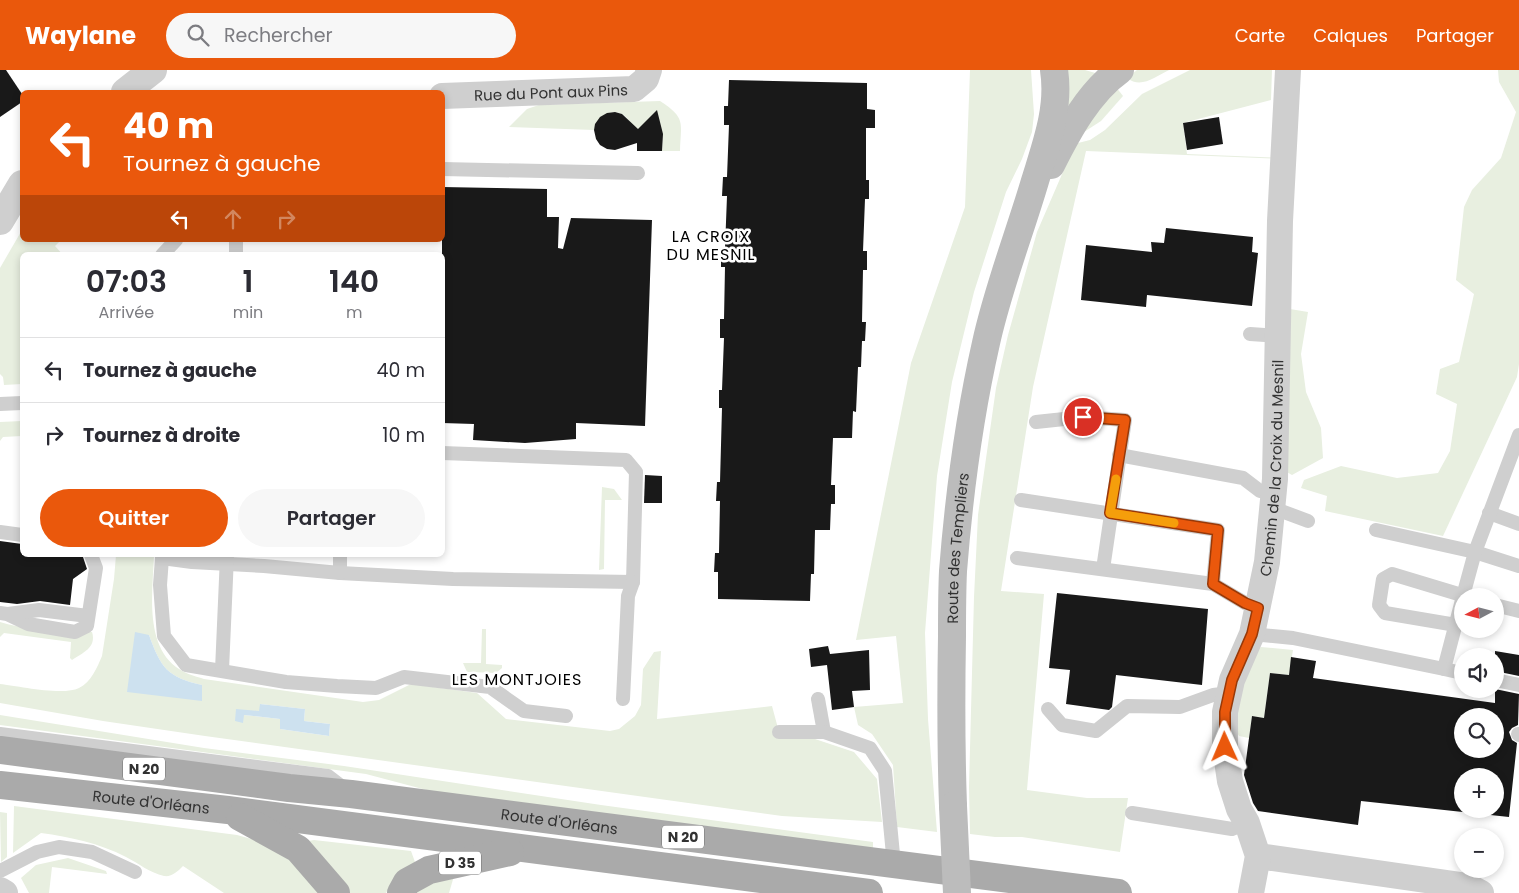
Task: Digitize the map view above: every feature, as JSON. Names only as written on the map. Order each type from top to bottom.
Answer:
[{"type":"main road","name":"Route des Templiers","points":[[957,893],[953,806],[951,684],[953,573],[960,488],[986,342],[1006,268],[1025,214],[1051,124],[1056,98],[1054,70]]},
{"type":"main road","name":"Route des Templiers","points":[[1025,214],[1061,145],[1076,121],[1094,96],[1120,70]]},
{"type":"main road","name":"Route d'Orléans","points":[[0,750],[1118,893]]},
{"type":"main road","name":"Route d'Orléans","points":[[0,785],[228,810],[869,893]]},
{"type":"main road","points":[[228,810],[298,849],[336,893]]},
{"type":"main road","name":"D 35","points":[[401,893],[407,882],[429,870],[529,848]]},
{"type":"street","points":[[128,90],[153,70]]},
{"type":"street","name":"Rue du Pont aux Pins","points":[[445,96],[634,89],[646,79],[650,70]]},
{"type":"street","name":"Chemin de la Croix du Mesnil","points":[[1251,893],[1258,856],[1230,781],[1225,747],[1225,712],[1232,680],[1252,634],[1258,608],[1267,562],[1273,501],[1282,167],[1288,70]]},
{"type":"street","points":[[0,203],[20,186]]},
{"type":"street","points":[[0,221],[20,187]]},
{"type":"street","points":[[1258,856],[1468,886],[1481,893]]},
{"type":"street","points":[[0,890],[5,893]]},
{"type":"lane","points":[[445,169],[638,173]]},
{"type":"lane","points":[[165,252],[174,242]]},
{"type":"lane","points":[[1250,334],[1278,336]]},
{"type":"lane","points":[[0,404],[20,403]]},
{"type":"lane","points":[[1036,422],[1083,417],[1125,420],[1103,569]]},
{"type":"lane","points":[[1466,588],[1475,552],[1519,435]]},
{"type":"lane","points":[[445,453],[626,460],[636,472],[633,582],[628,596],[623,698]]},
{"type":"lane","points":[[1119,456],[1243,478],[1273,501],[1308,521]]},
{"type":"lane","points":[[1021,500],[1218,530],[1213,584]]},
{"type":"lane","points":[[1489,513],[1519,524]]},
{"type":"lane","points":[[1376,530],[1475,552],[1519,566]]},
{"type":"lane","points":[[0,532],[20,535]]},
{"type":"lane","points":[[4,613],[28,624],[75,632],[86,626],[96,568],[92,557]]},
{"type":"lane","points":[[162,557],[160,585],[164,636],[186,665],[286,682],[337,686],[376,688],[404,677],[490,688],[524,710],[566,716]]},
{"type":"lane","points":[[177,557],[226,559],[340,573],[453,579],[633,582]]},
{"type":"lane","points":[[340,557],[340,573]]},
{"type":"lane","points":[[1017,558],[1213,584],[1245,603],[1258,608]]},
{"type":"lane","points":[[222,670],[226,559]]},
{"type":"lane","points":[[1454,594],[1392,574],[1383,580],[1379,605],[1385,613],[1454,626]]},
{"type":"lane","points":[[1504,607],[1519,611]]},
{"type":"lane","points":[[1444,669],[1454,633]]},
{"type":"lane","points":[[1252,634],[1293,638],[1454,671]]},
{"type":"lane","points":[[1504,682],[1519,685]]},
{"type":"lane","points":[[1048,709],[1062,725],[1096,731],[1127,706],[1180,707],[1213,695],[1230,693]]},
{"type":"lane","points":[[818,699],[824,732]]},
{"type":"lane","points":[[779,732],[824,732],[870,748],[885,771],[894,864]]},
{"type":"lane","points":[[0,734],[328,776],[351,794]]},
{"type":"lane","points":[[1132,813],[1232,829],[1247,823]]},
{"type":"lane","points":[[0,871],[37,852],[59,848],[92,852],[135,872]]},
{"type":"green space","points":[[970,70],[1031,70],[1034,114],[1032,132],[1022,159],[1006,192],[974,292],[952,382],[937,476],[925,633],[928,719],[937,832],[897,827],[893,765],[872,734],[858,725],[854,707],[903,703],[896,636],[856,640],[911,363],[965,207]]},
{"type":"green space","points":[[1063,70],[1085,70],[1102,75],[1067,122]]},
{"type":"green space","points":[[1137,70],[1169,70],[1143,82],[1132,81],[1127,78]]},
{"type":"green space","points":[[1190,70],[1272,70],[1271,100],[1183,123],[1187,154],[1282,159],[1086,151],[1033,387],[1001,591],[1044,594],[1027,790],[1087,798],[1128,798],[1120,852],[1022,837],[995,837],[970,834],[969,787],[978,515],[996,388],[1008,335],[1037,232],[1069,158],[1078,143],[1090,140],[1105,130],[1142,94]]},
{"type":"green space","points":[[1498,70],[1519,70],[1519,364],[1517,377],[1443,536],[1325,511],[1327,496],[1301,488],[1304,480],[1341,466],[1397,478],[1438,473],[1450,451],[1457,404],[1436,394],[1440,369],[1459,362],[1474,294],[1456,280],[1464,207],[1472,190],[1501,158],[1516,112],[1499,82]]},
{"type":"green space","points":[[1116,87],[1123,96],[1101,121],[1084,132],[1094,111]]},
{"type":"green space","points":[[660,101],[674,112],[680,122],[680,151],[662,151],[663,134],[646,124],[632,133],[631,124],[627,118],[615,112],[602,116],[594,130],[509,127],[527,109],[539,105]]},
{"type":"green space","points":[[20,233],[20,242],[59,242],[55,246],[60,252],[20,252],[20,384],[4,385],[3,377],[0,374],[0,268]]},
{"type":"green space","points":[[1290,309],[1308,312],[1301,354],[1306,392],[1321,428],[1323,458],[1292,475],[1285,471]]},
{"type":"green space","points":[[20,421],[20,436],[3,437],[0,441],[0,422]]},
{"type":"green space","points":[[602,487],[614,489],[622,500],[605,500],[604,569],[599,570]]},
{"type":"green space","points":[[116,557],[154,557],[152,599],[155,630],[159,644],[166,656],[176,667],[204,679],[363,702],[379,700],[411,684],[477,693],[506,719],[610,731],[619,729],[635,716],[641,705],[643,669],[654,652],[661,651],[657,719],[772,706],[779,732],[787,739],[812,738],[854,752],[877,779],[882,822],[782,816],[205,736],[0,703],[0,684],[40,690],[62,691],[79,688],[87,682],[96,670],[102,656]],"holes":[[[149,635],[157,656],[173,674],[202,685],[128,692]],[[260,704],[305,709],[304,721],[330,724],[329,736],[280,729],[280,719],[244,715],[260,711]]]},
{"type":"green space","points":[[0,622],[49,632],[92,632],[93,638],[91,646],[72,660],[70,658],[71,642],[4,633],[0,637]]},
{"type":"green space","points":[[482,629],[486,629],[486,664],[502,665],[502,668],[496,673],[467,672],[463,663],[481,663]]},
{"type":"green space","points":[[1261,647],[1293,650],[1289,675],[1270,673],[1264,718],[1252,716],[1249,738],[1239,736],[1234,727],[1249,657]]},
{"type":"green space","points":[[0,715],[204,748],[344,766],[601,805],[873,842],[873,848],[434,792],[366,774],[0,725]]},
{"type":"green space","points":[[14,806],[237,835],[276,846],[324,893],[224,893],[183,866],[172,875],[164,876],[95,844],[41,833],[13,853]]},
{"type":"green space","points":[[0,812],[7,813],[7,857],[1,862]]},
{"type":"green space","points":[[314,840],[411,851],[415,862],[395,880],[386,893],[349,893],[308,841]]},
{"type":"green space","points":[[68,858],[106,871],[107,874],[52,867],[49,893],[29,893],[21,878],[36,865]]},
{"type":"green space","points":[[454,876],[449,893],[412,893],[422,885]]},
{"type":"water","points":[[135,632],[149,635],[157,656],[173,674],[202,685],[202,701],[127,692]]},
{"type":"water","points":[[260,704],[305,709],[304,721],[330,724],[329,736],[280,729],[280,719],[244,715],[243,723],[235,721],[236,709],[259,711]]},
{"type":"building","points":[[0,70],[6,70],[20,91],[20,103],[0,117]]},
{"type":"building","points":[[729,80],[867,83],[867,109],[875,110],[875,128],[866,128],[866,180],[869,180],[869,199],[865,199],[863,251],[867,251],[867,270],[863,270],[862,322],[866,322],[865,341],[862,341],[861,367],[858,367],[856,412],[853,411],[852,438],[833,438],[831,485],[835,485],[835,504],[831,504],[830,530],[815,530],[814,574],[811,574],[810,601],[718,599],[718,572],[714,572],[715,553],[719,553],[720,501],[716,501],[717,482],[720,482],[722,408],[719,408],[719,390],[722,390],[724,338],[720,338],[720,319],[724,319],[725,267],[721,267],[721,248],[725,248],[727,196],[722,196],[723,177],[727,177],[729,125],[724,125],[724,106],[728,106]]},
{"type":"building","points":[[657,110],[663,134],[662,151],[637,151],[637,143],[615,150],[607,149],[600,145],[596,139],[595,124],[600,117],[607,113],[615,112],[622,114],[638,129]]},
{"type":"building","points":[[1219,117],[1223,144],[1187,150],[1183,123]]},
{"type":"building","points":[[445,187],[547,189],[547,217],[559,217],[558,248],[563,249],[571,218],[652,220],[645,426],[576,423],[576,439],[525,443],[473,440],[474,424],[445,423],[445,252],[442,252],[442,242],[445,242]]},
{"type":"building","points":[[1166,228],[1253,237],[1252,252],[1258,253],[1252,306],[1147,295],[1146,307],[1081,300],[1086,245],[1152,252],[1151,242],[1164,243]]},
{"type":"building","points":[[645,475],[662,476],[662,503],[644,503]]},
{"type":"building","points":[[0,541],[20,544],[20,557],[83,557],[87,569],[73,579],[70,605],[40,601],[17,604],[0,602]]},
{"type":"building","points":[[1057,593],[1208,609],[1202,685],[1116,675],[1112,707],[1109,710],[1066,704],[1070,670],[1049,668]]},
{"type":"building","points":[[828,646],[830,654],[869,650],[870,690],[852,691],[854,707],[832,710],[827,665],[811,667],[809,649]]},
{"type":"building","points":[[1504,652],[1519,655],[1519,676],[1504,673]]},
{"type":"building","points":[[1291,657],[1316,661],[1313,678],[1495,703],[1495,698],[1504,698],[1504,691],[1519,694],[1518,725],[1509,732],[1512,740],[1517,743],[1509,817],[1504,816],[1504,768],[1454,768],[1454,811],[1361,801],[1358,825],[1258,811],[1253,803],[1244,775],[1252,716],[1264,718],[1270,673],[1289,675]]},
{"type":"slow traffic","points":[[1116,479],[1110,513],[1174,523]]},
{"type":"district","name":"LA CROIX DU MESNIL","points":[[711,245]]},
{"type":"district","name":"LES MONTJOIES","points":[[517,679]]},
{"type":"route","points":[[1083,417],[1125,420],[1110,513],[1218,530],[1213,584],[1245,603],[1258,608],[1252,634],[1232,680],[1225,712],[1225,747]]}]
